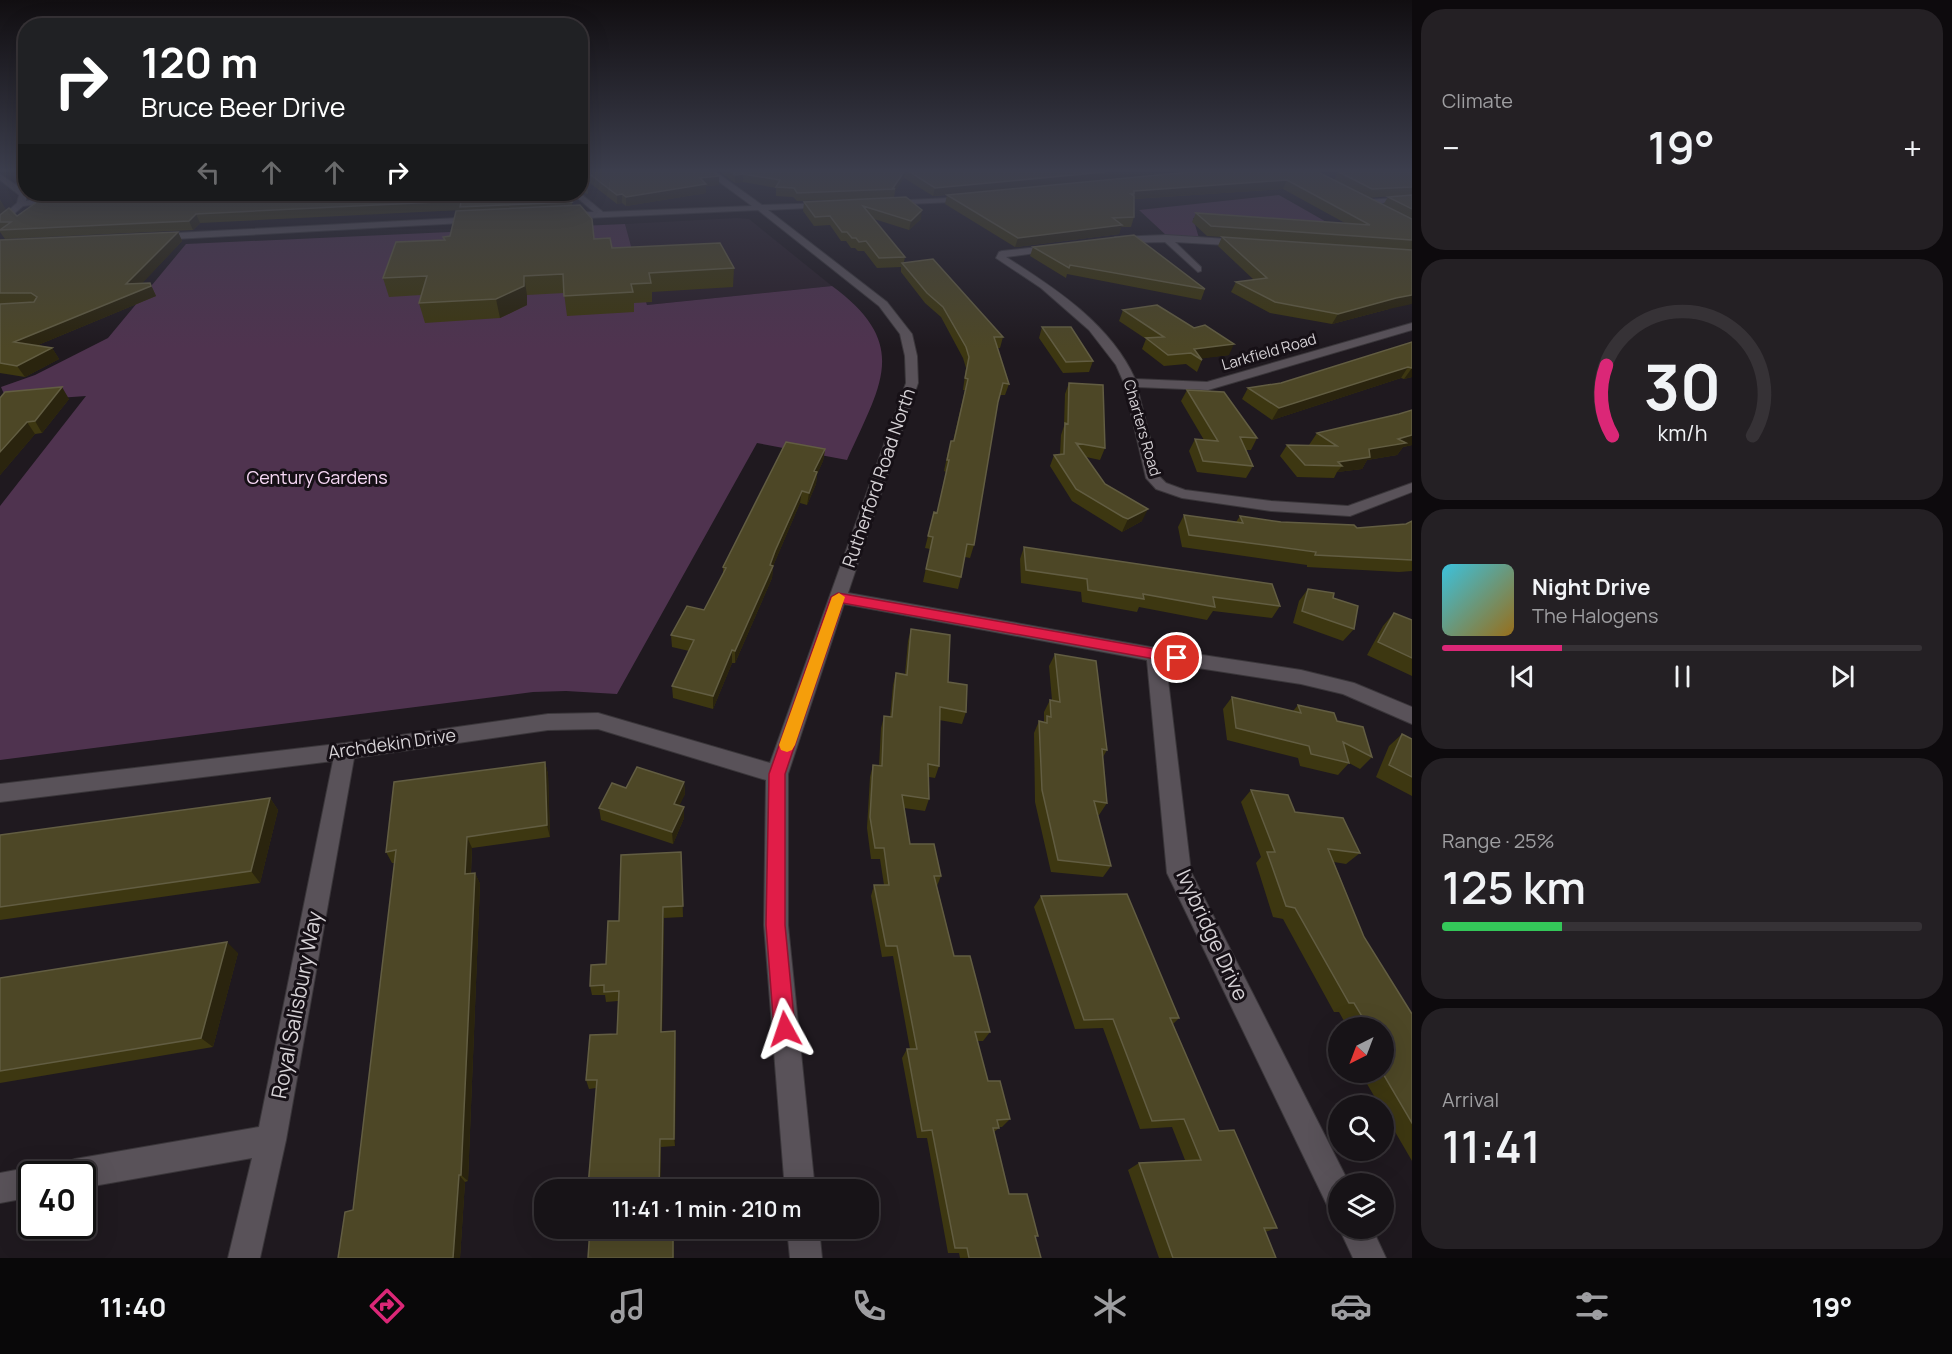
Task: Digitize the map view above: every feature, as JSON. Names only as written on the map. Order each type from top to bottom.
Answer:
[{"type":"street","points":[[142,238],[280,231]]},
{"type":"street","name":"Rutherford Road North","points":[[788,231],[883,304],[906,334],[911,356],[912,383],[777,774],[776,925],[799,1179]]},
{"type":"street","points":[[1166,238],[1198,269]]},
{"type":"street","points":[[1100,242],[1166,238],[1248,244]]},
{"type":"street","name":"Charters Road","points":[[1065,246],[1002,254],[1001,258],[1045,286],[1093,328],[1122,364],[1130,383],[1153,478],[1161,486],[1182,494],[1271,506],[1350,511],[1412,487]]},
{"type":"street","name":"Larkfield Road","points":[[1130,383],[1208,386],[1412,326]]},
{"type":"street","points":[[838,597],[1156,655],[1301,677],[1347,688],[1412,716]]},
{"type":"street","name":"Ivybridge Drive","points":[[1156,655],[1179,873],[1328,1174]]},
{"type":"street","name":"Archdekin Drive","points":[[0,793],[345,751],[548,722],[598,721],[777,774]]},
{"type":"street","name":"Royal Salisbury Way","points":[[244,1258],[271,1140],[345,751]]},
{"type":"street","points":[[96,1170],[271,1140]]},
{"type":"street","points":[[0,1188],[18,1185]]},
{"type":"street","points":[[804,1239],[806,1258]]},
{"type":"street","points":[[1360,1239],[1370,1258]]},
{"type":"shaded area","points":[[627,231],[764,231],[832,286],[647,305]]},
{"type":"green space","name":"Century Gardens","points":[[478,231],[627,231],[647,305],[832,286],[857,307],[873,328],[881,347],[882,367],[878,388],[847,460],[757,443],[617,694],[533,692],[0,760],[0,506],[86,396],[2,402],[4,394],[1,387],[35,375],[108,338],[186,244]]},
{"type":"green space","points":[[1161,231],[1197,231],[1199,238],[1167,236]]},
{"type":"building","points":[[451,231],[593,231],[594,239],[610,238],[612,248],[720,243],[734,268],[649,273],[651,283],[631,284],[633,292],[564,296],[563,274],[524,276],[524,286],[496,299],[419,303],[427,276],[383,278],[396,242],[445,240],[443,237],[450,236]]},
{"type":"building","points":[[883,231],[905,257],[879,258],[866,241],[859,242],[847,232],[842,232]]},
{"type":"building","points":[[1006,231],[1076,231],[1018,238]]},
{"type":"building","points":[[1279,231],[1412,231],[1412,240]]},
{"type":"building","points":[[178,232],[126,284],[150,283],[151,286],[14,342],[52,348],[17,366],[0,363],[0,304],[34,302],[37,297],[31,293],[0,293],[0,240]]},
{"type":"building","points":[[1134,235],[1205,289],[1070,265],[1069,268],[1033,247]]},
{"type":"building","points":[[1222,237],[1412,250],[1412,295],[1338,314],[1275,302],[1236,282],[1267,278]]},
{"type":"building","points":[[933,259],[1003,337],[994,337],[1009,384],[1003,383],[998,402],[974,545],[967,544],[961,577],[926,569],[933,537],[928,536],[934,512],[937,513],[951,441],[954,441],[968,379],[965,378],[969,357],[966,347],[943,307],[927,293],[902,263]]},
{"type":"building","points":[[1157,305],[1194,328],[1205,325],[1234,344],[1194,349],[1202,360],[1191,353],[1168,355],[1146,338],[1164,337],[1123,310]]},
{"type":"building","points":[[1042,327],[1071,327],[1093,361],[1066,362]]},
{"type":"building","points":[[1412,342],[1412,368],[1408,367],[1279,408],[1248,388],[1281,383]]},
{"type":"building","points":[[1069,383],[1103,385],[1105,448],[1076,443],[1105,484],[1148,509],[1128,519],[1123,517],[1076,489],[1054,455],[1064,454],[1065,423],[1068,424]]},
{"type":"building","points":[[62,387],[35,421],[27,422],[0,452],[0,398],[5,392]]},
{"type":"building","points":[[1187,390],[1224,392],[1257,438],[1240,437],[1253,466],[1203,461],[1195,439],[1218,441]]},
{"type":"building","points":[[1412,410],[1412,435],[1398,439],[1406,443],[1369,449],[1370,457],[1338,462],[1342,466],[1305,465],[1287,445],[1337,446],[1317,433]]},
{"type":"building","points":[[786,442],[825,449],[814,471],[817,472],[809,493],[802,491],[775,551],[770,565],[773,566],[735,651],[732,650],[713,696],[672,686],[694,640],[671,635],[687,606],[704,610]]},
{"type":"building","points":[[1184,515],[1243,523],[1240,516],[1281,522],[1354,525],[1357,528],[1406,524],[1412,521],[1412,560],[1315,555],[1316,552],[1189,535]]},
{"type":"building","points":[[1024,547],[1272,584],[1280,606],[1213,597],[1215,607],[1143,594],[1144,599],[1088,590],[1087,579],[1026,570]]},
{"type":"building","points":[[1308,589],[1334,593],[1333,598],[1358,606],[1354,629],[1302,611]]},
{"type":"building","points":[[1394,613],[1412,620],[1412,658],[1378,642]]},
{"type":"building","points":[[911,629],[950,635],[948,682],[967,685],[966,712],[940,707],[939,766],[928,764],[929,799],[902,795],[910,844],[934,844],[941,876],[934,876],[954,956],[970,956],[990,1032],[975,1032],[988,1081],[1000,1081],[1010,1119],[997,1120],[999,1128],[993,1128],[1009,1194],[1027,1194],[1041,1258],[969,1258],[967,1248],[955,1248],[932,1130],[922,1131],[907,1049],[917,1049],[897,946],[886,946],[874,885],[889,885],[884,848],[875,848],[870,817],[873,765],[882,766],[884,716],[892,717],[896,673],[907,675]]},
{"type":"building","points":[[1055,654],[1096,661],[1107,750],[1102,749],[1107,803],[1094,801],[1111,866],[1058,860],[1042,790],[1039,721],[1047,723],[1047,716],[1051,717],[1050,700],[1060,702]]},
{"type":"building","points":[[1232,697],[1301,713],[1298,705],[1334,713],[1337,721],[1363,727],[1372,757],[1343,742],[1349,763],[1311,754],[1309,746],[1236,728]]},
{"type":"building","points":[[1402,734],[1412,739],[1412,777],[1389,765]]},
{"type":"building","points":[[545,762],[547,825],[467,837],[465,874],[475,873],[461,1175],[459,1175],[453,1258],[338,1258],[345,1212],[353,1210],[396,850],[386,852],[394,782]]},
{"type":"building","points":[[637,767],[684,782],[674,804],[684,807],[672,832],[599,808],[612,783],[626,788]]},
{"type":"building","points":[[1251,790],[1288,795],[1295,812],[1343,818],[1360,853],[1328,849],[1364,937],[1412,1014],[1412,1123],[1388,1083],[1394,1083],[1394,1017],[1362,1017],[1354,1003],[1349,1003],[1295,908],[1286,906],[1267,852],[1275,852]]},
{"type":"building","points":[[270,798],[251,871],[0,907],[0,835]]},
{"type":"building","points":[[681,852],[683,906],[663,907],[661,1032],[675,1031],[674,1139],[660,1139],[659,1179],[589,1179],[597,1080],[586,1080],[590,1035],[617,1034],[619,991],[604,992],[604,985],[590,986],[591,965],[606,964],[608,921],[619,921],[621,855]]},
{"type":"building","points":[[1127,894],[1179,1018],[1170,1018],[1219,1131],[1234,1130],[1277,1228],[1264,1228],[1276,1258],[1173,1258],[1139,1163],[1201,1160],[1184,1119],[1152,1121],[1113,1019],[1084,1020],[1041,896]]},
{"type":"building","points":[[227,942],[201,1038],[0,1071],[0,978]]},
{"type":"building","points":[[589,1239],[673,1239],[673,1258],[588,1258]]},
{"type":"slow traffic","points":[[787,745],[839,597]]},
{"type":"route","points":[[785,1029],[776,925],[777,774],[838,597],[1177,658]]}]
